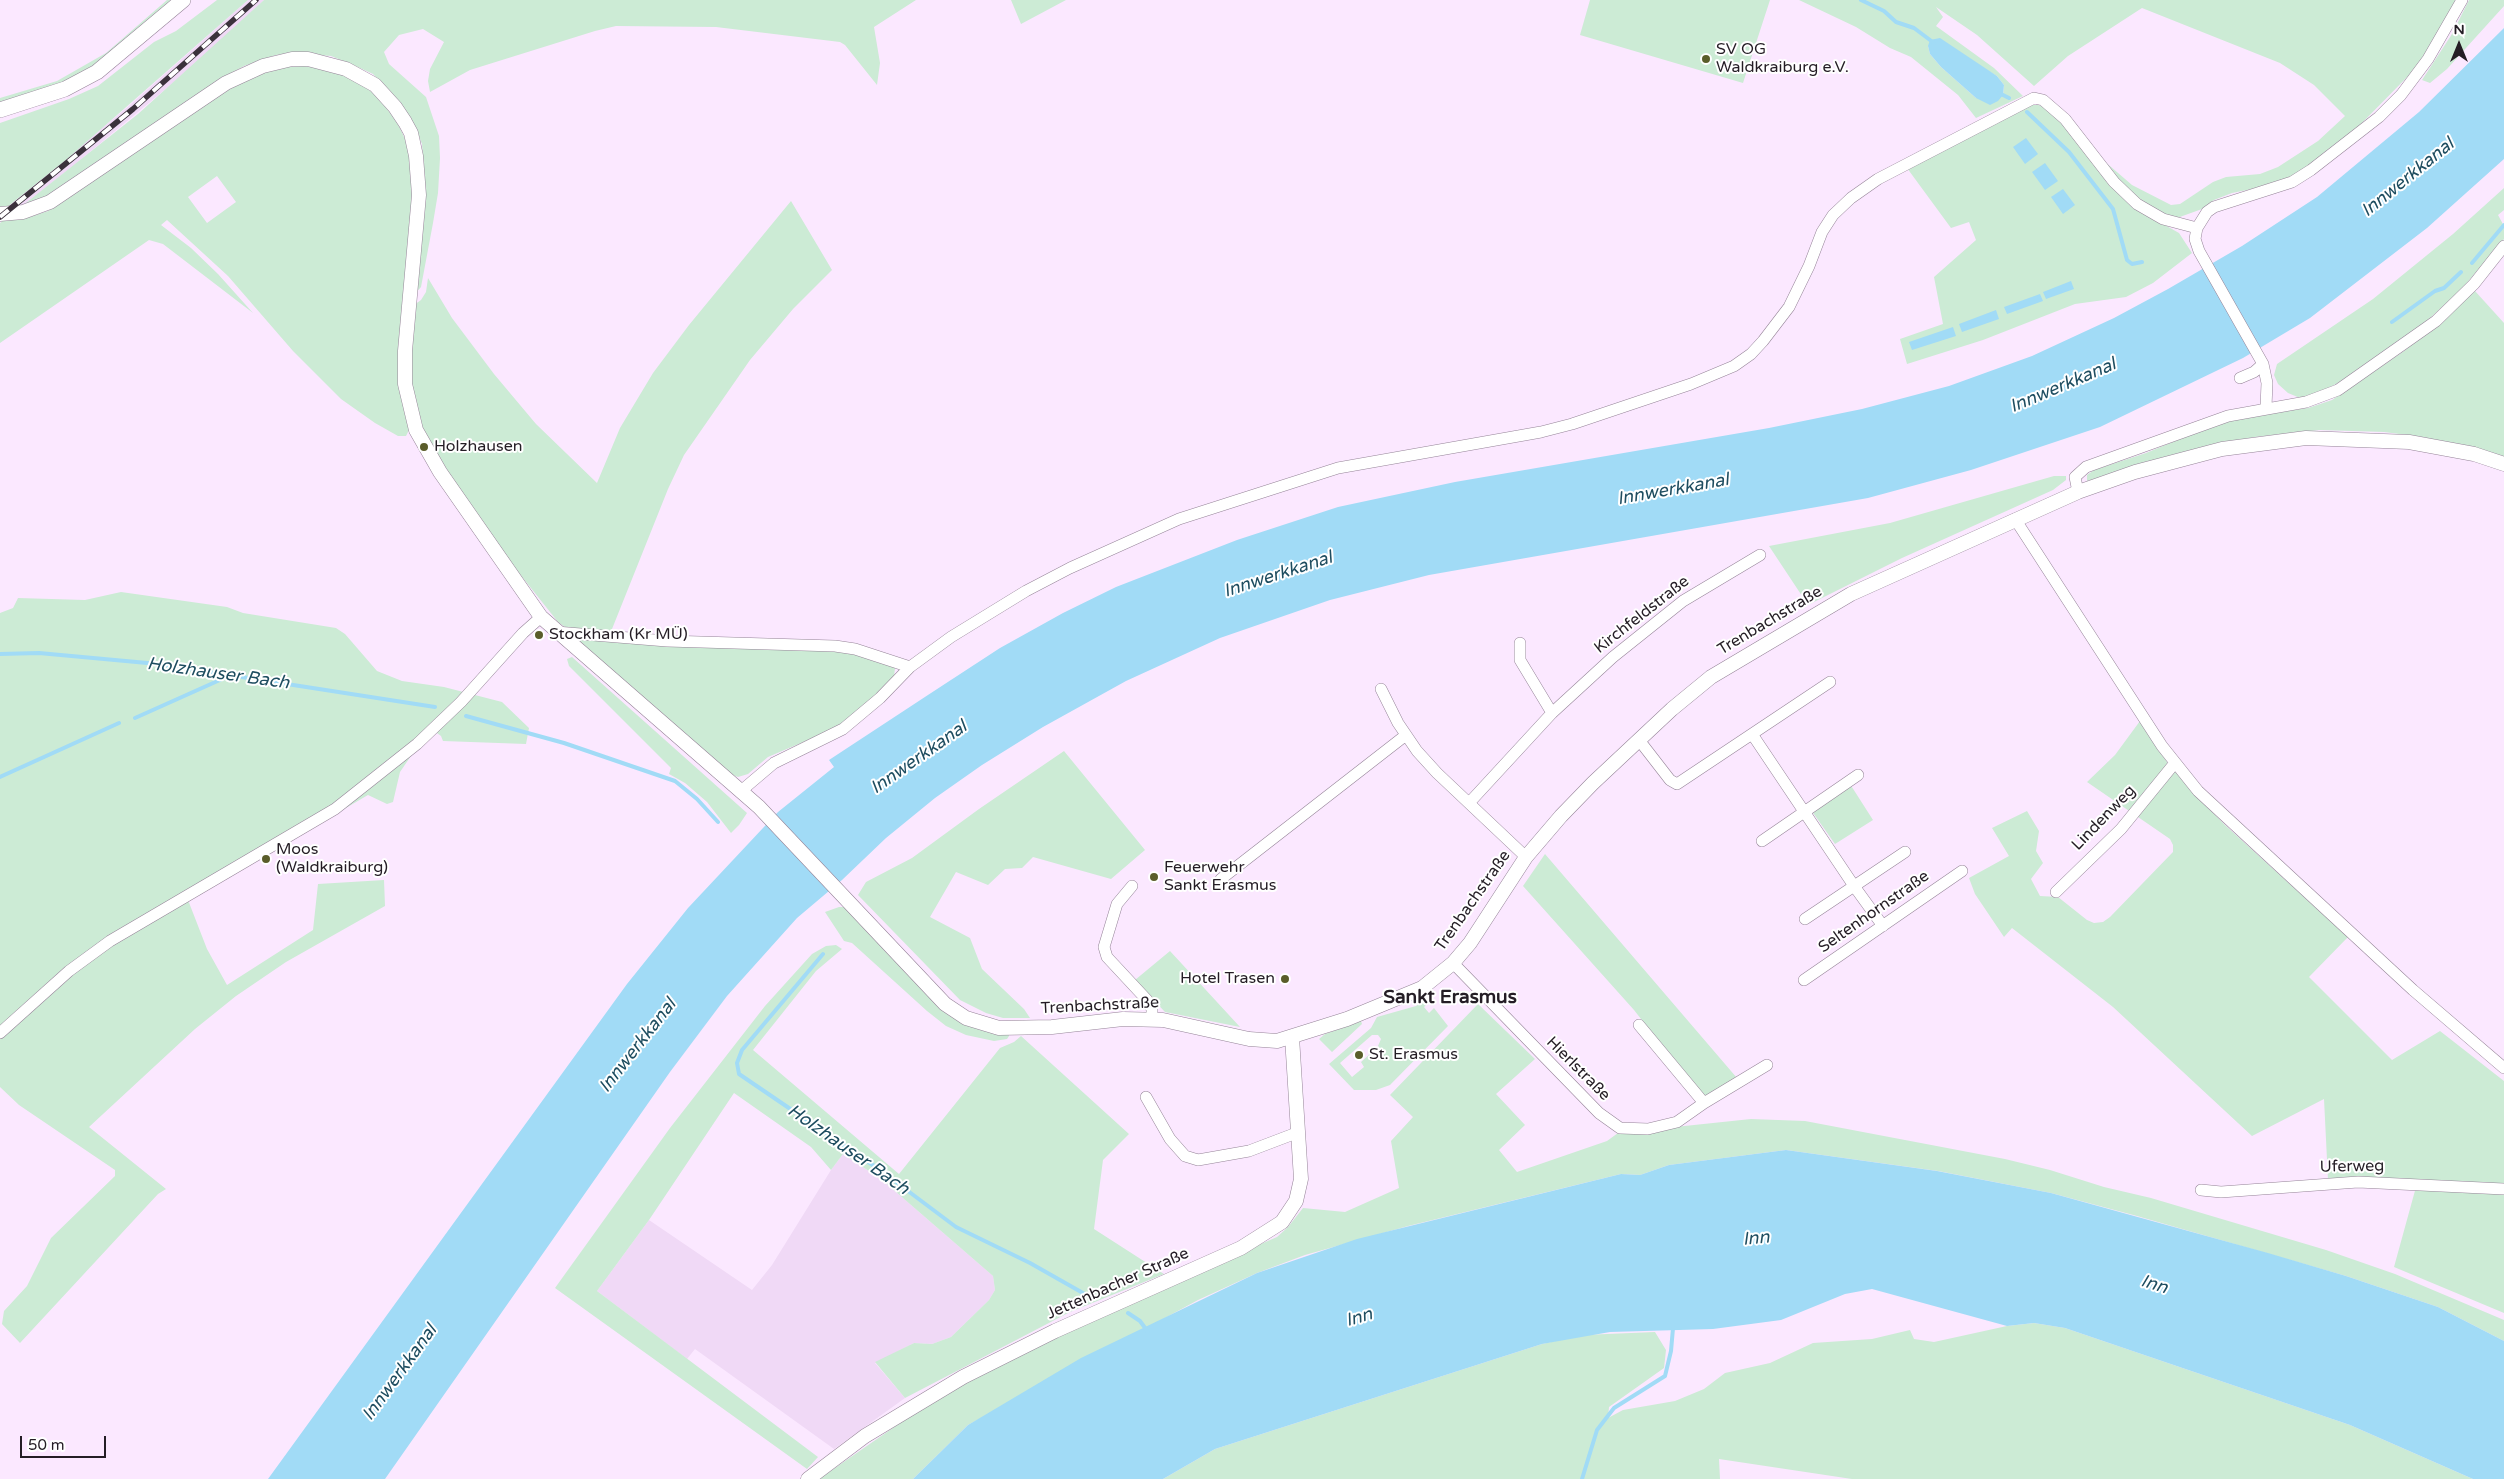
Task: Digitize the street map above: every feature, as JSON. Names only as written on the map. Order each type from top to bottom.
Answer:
[{"type":"main road","points":[[0,110],[65,89],[97,72],[183,0]]},
{"type":"street","points":[[2266,407],[2267,383],[2261,360],[2203,259],[2195,239],[2201,219],[2214,207],[2292,182],[2311,170],[2379,116],[2401,95],[2428,58],[2461,3]]},
{"type":"street","name":"Trenbachstraße","points":[[0,214],[23,212],[50,202],[226,83],[263,66],[292,59],[308,59],[346,69],[374,85],[395,107],[405,122],[414,144],[418,168],[418,195],[404,371],[411,414],[424,447],[440,472],[541,617],[556,632],[760,808],[945,1004],[973,1021],[999,1028],[1152,1019],[1172,1021],[1259,1041],[1277,1041],[1347,1019],[1413,992],[1430,982],[1453,963],[1470,943],[1526,857],[1586,790],[1689,695],[1735,661],[1840,600],[1890,575],[2078,492],[2135,472],[2222,449],[2306,438],[2410,442],[2452,449],[2504,464]]},
{"type":"street","points":[[741,791],[774,763],[843,729],[880,698],[910,667],[951,637],[1026,591],[1079,564],[1179,519],[1338,468],[1541,432],[1572,424],[1691,384],[1727,369],[1751,354],[1776,325],[1800,285],[1827,224],[1851,198],[1878,179],[2030,100],[2043,100],[2055,109],[2076,132],[2114,182],[2137,204],[2163,219],[2197,228]]},
{"type":"street","points":[[2078,492],[2074,477],[2086,467],[2204,424],[2266,407],[2314,400],[2338,390],[2436,321],[2474,284],[2504,246]]},
{"type":"street","points":[[2240,378],[2254,372],[2261,360]]},
{"type":"street","points":[[2015,519],[2174,764],[2234,826],[2412,990],[2504,1068]]},
{"type":"street","name":"Kirchfeldstraße","points":[[1469,803],[1552,713],[1647,628],[1683,601],[1760,555]]},
{"type":"street","points":[[0,1033],[69,971],[110,941],[336,809],[417,744],[461,702],[523,633],[541,617]]},
{"type":"street","points":[[556,632],[667,641],[835,646],[855,649],[910,667]]},
{"type":"street","points":[[1520,644],[1520,660],[1552,713]]},
{"type":"street","points":[[1639,740],[1670,780],[1677,784],[1830,682]]},
{"type":"street","points":[[1381,689],[1406,735],[1437,773],[1526,857]]},
{"type":"street","points":[[1752,734],[1883,926]]},
{"type":"street","points":[[1222,879],[1406,735]]},
{"type":"street","name":"Lindenweg","points":[[2056,892],[2121,829],[2174,764]]},
{"type":"street","points":[[1762,841],[1858,775]]},
{"type":"street","points":[[1805,919],[1905,852]]},
{"type":"street","name":"Seltenhornstraße","points":[[1804,980],[1962,871]]},
{"type":"street","points":[[1132,886],[1117,904],[1104,947],[1107,956],[1147,1000],[1152,1009],[1152,1019]]},
{"type":"street","name":"Hierlstraße","points":[[1453,963],[1520,1034],[1610,1122],[1620,1128],[1661,1126],[1677,1122],[1704,1102],[1767,1065]]},
{"type":"street","points":[[1639,1025],[1704,1102]]},
{"type":"street","name":"Jettenbacher Straße","points":[[808,1479],[865,1436],[963,1377],[1055,1331],[1241,1248],[1274,1228],[1288,1214],[1298,1196],[1301,1179],[1292,1037]]},
{"type":"street","points":[[1146,1097],[1170,1139],[1185,1156],[1191,1158],[1208,1160],[1249,1150],[1299,1132]]},
{"type":"street","name":"Uferweg","points":[[2201,1190],[2221,1192],[2358,1182],[2504,1189]]},
{"type":"shaded area","points":[[248,0],[264,0],[203,58],[73,166],[22,206],[6,208],[130,105]]},
{"type":"shaded area","points":[[843,1154],[881,1179],[993,1276],[995,1290],[989,1300],[951,1337],[932,1344],[914,1343],[875,1363],[905,1398],[834,1449],[695,1349],[687,1359],[597,1291],[649,1220],[752,1290],[772,1265]]},
{"type":"green space","points":[[167,0],[172,0],[94,67],[62,83],[0,103],[0,98],[57,81],[106,53]]},
{"type":"green space","points":[[217,0],[248,0],[67,159],[6,208],[0,209],[0,123],[69,99],[98,86],[154,42],[176,31]]},
{"type":"green space","points":[[264,0],[916,0],[874,27],[880,63],[877,85],[845,45],[840,42],[716,27],[616,26],[470,70],[430,92],[428,81],[430,69],[444,42],[423,29],[399,35],[384,52],[389,64],[426,97],[439,136],[438,193],[421,287],[415,294],[424,177],[422,144],[415,127],[373,74],[331,56],[293,53],[276,55],[244,66],[226,76],[41,200],[22,206],[138,114]]},
{"type":"green space","points":[[1011,0],[1066,0],[1021,24]]},
{"type":"green space","name":"SV OG Waldkraiburg e.V.","points":[[1590,0],[1770,0],[1743,83],[1580,35]]},
{"type":"green space","points":[[1799,0],[2456,0],[2417,67],[2358,127],[2300,172],[2277,184],[2232,193],[2214,200],[2202,209],[2177,218],[2155,211],[2121,186],[2103,160],[2132,185],[2171,205],[2180,204],[2213,182],[2226,177],[2260,174],[2278,167],[2318,141],[2345,116],[2314,85],[2280,63],[2142,8],[2068,56],[2034,86],[1977,35],[1936,7],[1943,17],[1936,26],[1994,68],[2023,96],[1976,118],[1958,95],[1911,57],[1890,48],[1856,27]],"holes":[[[1928,46],[1979,66],[1997,76],[2004,85],[2003,95],[1976,98],[1941,67],[1930,54]]]},
{"type":"green space","points":[[2469,0],[2504,0],[2504,6],[2447,69],[2430,83],[2422,80],[2452,34]]},
{"type":"green space","points":[[304,66],[320,68],[350,77],[378,96],[398,124],[407,143],[412,170],[412,202],[400,341],[399,384],[409,430],[406,436],[398,436],[375,423],[341,399],[293,351],[228,276],[167,220],[161,225],[191,248],[218,274],[253,313],[163,244],[149,240],[0,343],[0,223],[3,220],[23,219],[48,211],[228,89],[266,72],[284,67]],"holes":[[[217,176],[236,202],[207,223],[188,197]]]},
{"type":"green space","points":[[2029,105],[2048,108],[2149,216],[2179,233],[2192,253],[2153,283],[2126,297],[2075,304],[1983,340],[1907,364],[1900,339],[1943,324],[1934,277],[1976,240],[1969,222],[1951,228],[1907,168]]},
{"type":"green space","points":[[2504,188],[2504,210],[2498,215],[2504,226],[2504,239],[2460,291],[2420,327],[2354,374],[2323,391],[2300,398],[2288,393],[2278,384],[2274,375],[2277,364],[2373,299],[2453,234]]},
{"type":"green space","points":[[791,201],[832,270],[793,309],[750,360],[684,455],[668,489],[610,634],[565,627],[558,622],[511,563],[433,454],[421,426],[409,387],[414,305],[421,300],[426,292],[428,278],[452,318],[494,374],[536,424],[597,483],[620,428],[653,373],[689,325]]},
{"type":"green space","points":[[2475,291],[2504,323],[2504,457],[2467,446],[2422,437],[2384,432],[2320,430],[2255,437],[2218,445],[2087,481],[2087,475],[2094,470],[2146,453],[2214,425],[2251,416],[2308,408],[2332,400],[2404,351]]},
{"type":"green space","points":[[2054,476],[2066,476],[2066,480],[2053,490],[1902,558],[1808,605],[1769,546],[1890,523]]},
{"type":"green space","points":[[121,592],[227,607],[243,613],[336,628],[345,634],[377,671],[402,681],[444,687],[502,702],[529,728],[526,744],[443,741],[441,736],[430,728],[400,772],[393,802],[387,804],[368,795],[329,818],[236,861],[113,933],[64,968],[0,1026],[0,613],[13,608],[18,598],[85,600]]},
{"type":"green space","points":[[571,635],[795,648],[858,654],[891,663],[895,668],[894,677],[877,697],[841,726],[768,757],[748,774],[738,777],[730,774]]},
{"type":"green space","points":[[572,657],[747,813],[731,833],[707,802],[685,783],[669,774],[671,768],[569,666],[567,659]]},
{"type":"green space","points":[[2140,721],[2167,762],[2191,790],[2225,825],[2348,937],[2309,977],[2392,1060],[2440,1031],[2504,1081],[2504,1186],[2328,1180],[2324,1099],[2252,1136],[2113,1007],[2012,928],[2004,937],[1975,894],[1969,878],[2009,856],[1992,828],[2027,811],[2039,831],[2036,851],[2043,863],[2031,879],[2040,896],[2058,897],[2087,920],[2094,923],[2103,922],[2110,917],[2173,852],[2173,845],[2170,839],[2087,782],[2115,755]]},
{"type":"green space","points":[[1064,751],[1145,850],[1111,879],[1033,857],[1022,868],[1005,869],[988,885],[956,872],[930,917],[970,938],[982,969],[1024,1009],[1030,1018],[1003,1018],[986,1013],[960,1000],[858,895],[866,882],[912,858],[979,809]]},
{"type":"green space","points":[[1850,784],[1873,820],[1835,844],[1811,810]]},
{"type":"green space","points":[[1545,854],[1737,1078],[1704,1100],[1634,1010],[1523,886]]},
{"type":"green space","points":[[384,880],[385,906],[286,962],[236,996],[195,1029],[89,1127],[166,1189],[158,1194],[20,1343],[2,1324],[4,1311],[27,1286],[51,1238],[115,1176],[115,1170],[19,1105],[0,1087],[0,1039],[80,967],[119,939],[188,900],[207,949],[227,985],[313,930],[318,884]]},
{"type":"green space","points":[[839,907],[846,907],[932,997],[1009,1033],[1007,1039],[994,1041],[966,1035],[946,1026],[852,943],[844,941],[825,912]]},
{"type":"green space","points":[[836,945],[842,949],[816,971],[753,1050],[899,1174],[1000,1048],[1014,1042],[1021,1036],[1129,1134],[1103,1160],[1094,1229],[1164,1274],[1070,1312],[905,1398],[875,1362],[914,1343],[932,1344],[951,1337],[989,1300],[995,1290],[993,1276],[881,1179],[843,1154],[831,1170],[811,1147],[734,1093],[649,1220],[597,1291],[818,1457],[807,1469],[555,1288],[670,1128],[765,1006],[812,954],[826,946]]},
{"type":"green space","points":[[1170,951],[1240,1027],[1165,1012],[1135,980]]},
{"type":"green space","points":[[1427,999],[1429,1002],[1424,1007],[1429,1013],[1434,1008],[1448,1026],[1390,1085],[1376,1090],[1354,1090],[1329,1064],[1371,1028],[1377,1017],[1416,1006]],"holes":[[[1372,1035],[1378,1035],[1381,1039],[1378,1046],[1382,1051],[1375,1057],[1371,1053],[1361,1062],[1364,1067],[1352,1077],[1340,1063]]]},
{"type":"green space","points":[[1478,1004],[1535,1059],[1496,1094],[1525,1125],[1499,1150],[1517,1172],[1607,1141],[1618,1133],[1751,1119],[1805,1121],[2005,1159],[2050,1170],[2326,1250],[2395,1274],[2504,1320],[2504,1341],[2438,1307],[2346,1276],[2051,1193],[1938,1171],[1786,1150],[1669,1165],[1640,1175],[1621,1174],[1408,1226],[1305,1255],[1257,1273],[1198,1300],[968,1425],[913,1479],[819,1479],[929,1403],[998,1365],[1175,1281],[1277,1237],[1288,1227],[1303,1208],[1345,1212],[1399,1188],[1391,1141],[1413,1117],[1390,1095]]},
{"type":"green space","points":[[1361,1021],[1362,1024],[1332,1052],[1319,1039],[1325,1034]]},
{"type":"green space","points":[[2416,1187],[2504,1192],[2504,1313],[2394,1267]]},
{"type":"green space","points":[[2034,1323],[2065,1328],[2350,1425],[2473,1479],[1852,1479],[1719,1459],[1720,1479],[1163,1479],[1215,1449],[1542,1344],[1583,1335],[1655,1332],[1666,1350],[1664,1368],[1609,1407],[1608,1418],[1623,1410],[1675,1401],[1704,1389],[1725,1373],[1770,1363],[1813,1343],[1872,1339],[1910,1330],[1914,1339],[1934,1342],[2007,1326]]},
{"type":"water","name":"Innwerkkanal","points":[[2504,28],[2504,159],[2427,228],[2310,318],[2243,358],[2100,427],[1971,470],[1868,498],[1429,575],[1330,600],[1220,638],[1126,681],[1043,727],[982,765],[935,798],[886,838],[842,880],[797,918],[727,996],[670,1072],[385,1479],[268,1479],[627,984],[688,908],[778,812],[834,767],[829,760],[1000,648],[1063,613],[1116,587],[1237,540],[1338,507],[1455,482],[1769,428],[1862,409],[1949,386],[2032,356],[2114,318],[2168,289],[2242,246],[2317,197],[2419,112]]},
{"type":"water","points":[[1940,38],[1997,76],[2004,85],[2003,95],[1998,101],[1990,105],[1976,98],[1941,67],[1930,54],[1928,46],[1930,40]]},
{"type":"water","points":[[2026,138],[2038,154],[2025,164],[2013,147]]},
{"type":"water","points":[[2045,163],[2058,181],[2045,190],[2032,172]]},
{"type":"water","points":[[2063,189],[2075,205],[2063,214],[2051,197]]},
{"type":"water","points":[[2071,281],[2074,289],[2046,299],[2043,292]]},
{"type":"water","points":[[2040,294],[2043,301],[2007,314],[2004,307]]},
{"type":"water","points":[[1996,310],[1999,319],[1962,332],[1959,324]]},
{"type":"water","points":[[1953,327],[1956,336],[1912,350],[1909,342]]},
{"type":"water","name":"Inn","points":[[1786,1150],[1937,1171],[2051,1193],[2268,1253],[2346,1276],[2438,1307],[2504,1341],[2504,1479],[2473,1479],[2350,1425],[2065,1328],[2034,1323],[2007,1326],[1872,1289],[1845,1294],[1781,1320],[1713,1329],[1610,1332],[1542,1344],[1215,1449],[1163,1479],[913,1479],[968,1425],[1081,1358],[1257,1273],[1357,1239],[1621,1174],[1640,1175],[1669,1165]]},
{"type":"waterway","points":[[1861,0],[1884,11],[1896,22],[1914,28],[1934,43]]},
{"type":"waterway","points":[[1999,93],[2009,98]]},
{"type":"waterway","points":[[2027,112],[2069,152],[2113,209],[2127,260],[2132,264],[2142,262]]},
{"type":"waterway","points":[[2472,263],[2504,225]]},
{"type":"waterway","points":[[2392,322],[2435,291],[2444,288],[2461,272]]},
{"type":"waterway","name":"Holzhauser Bach","points":[[0,654],[39,653],[158,664],[435,707]]},
{"type":"waterway","points":[[135,718],[231,675]]},
{"type":"waterway","name":"Holzhauser Bach","points":[[466,716],[564,743],[675,781],[697,799],[718,822]]},
{"type":"waterway","points":[[0,777],[119,723]]},
{"type":"waterway","name":"Holzhauser Bach","points":[[823,954],[742,1050],[737,1063],[739,1074],[880,1170],[956,1227],[1030,1263],[1090,1297]]},
{"type":"waterway","name":"Holzhauser Bach","points":[[1128,1313],[1140,1321],[1148,1332]]},
{"type":"waterway","points":[[1582,1479],[1597,1430],[1614,1408],[1665,1376],[1671,1351],[1673,1328]]},
{"type":"railway","points":[[0,217],[133,109],[256,0]]},
{"type":"place","name":"SV OG Waldkraiburg e.V.","points":[[1706,59]]},
{"type":"place","name":"Holzhausen","points":[[424,447]]},
{"type":"place","name":"Stockham (Kr MÜ)","points":[[539,635]]},
{"type":"place","name":"Moos (Waldkraiburg)","points":[[266,859]]},
{"type":"place","name":"Feuerwehr Sankt Erasmus","points":[[1154,877]]},
{"type":"place","name":"Hotel Trasen","points":[[1285,979]]},
{"type":"place","name":"St. Erasmus","points":[[1359,1055]]},
{"type":"district","name":"Sankt Erasmus","points":[[1450,998]]}]
